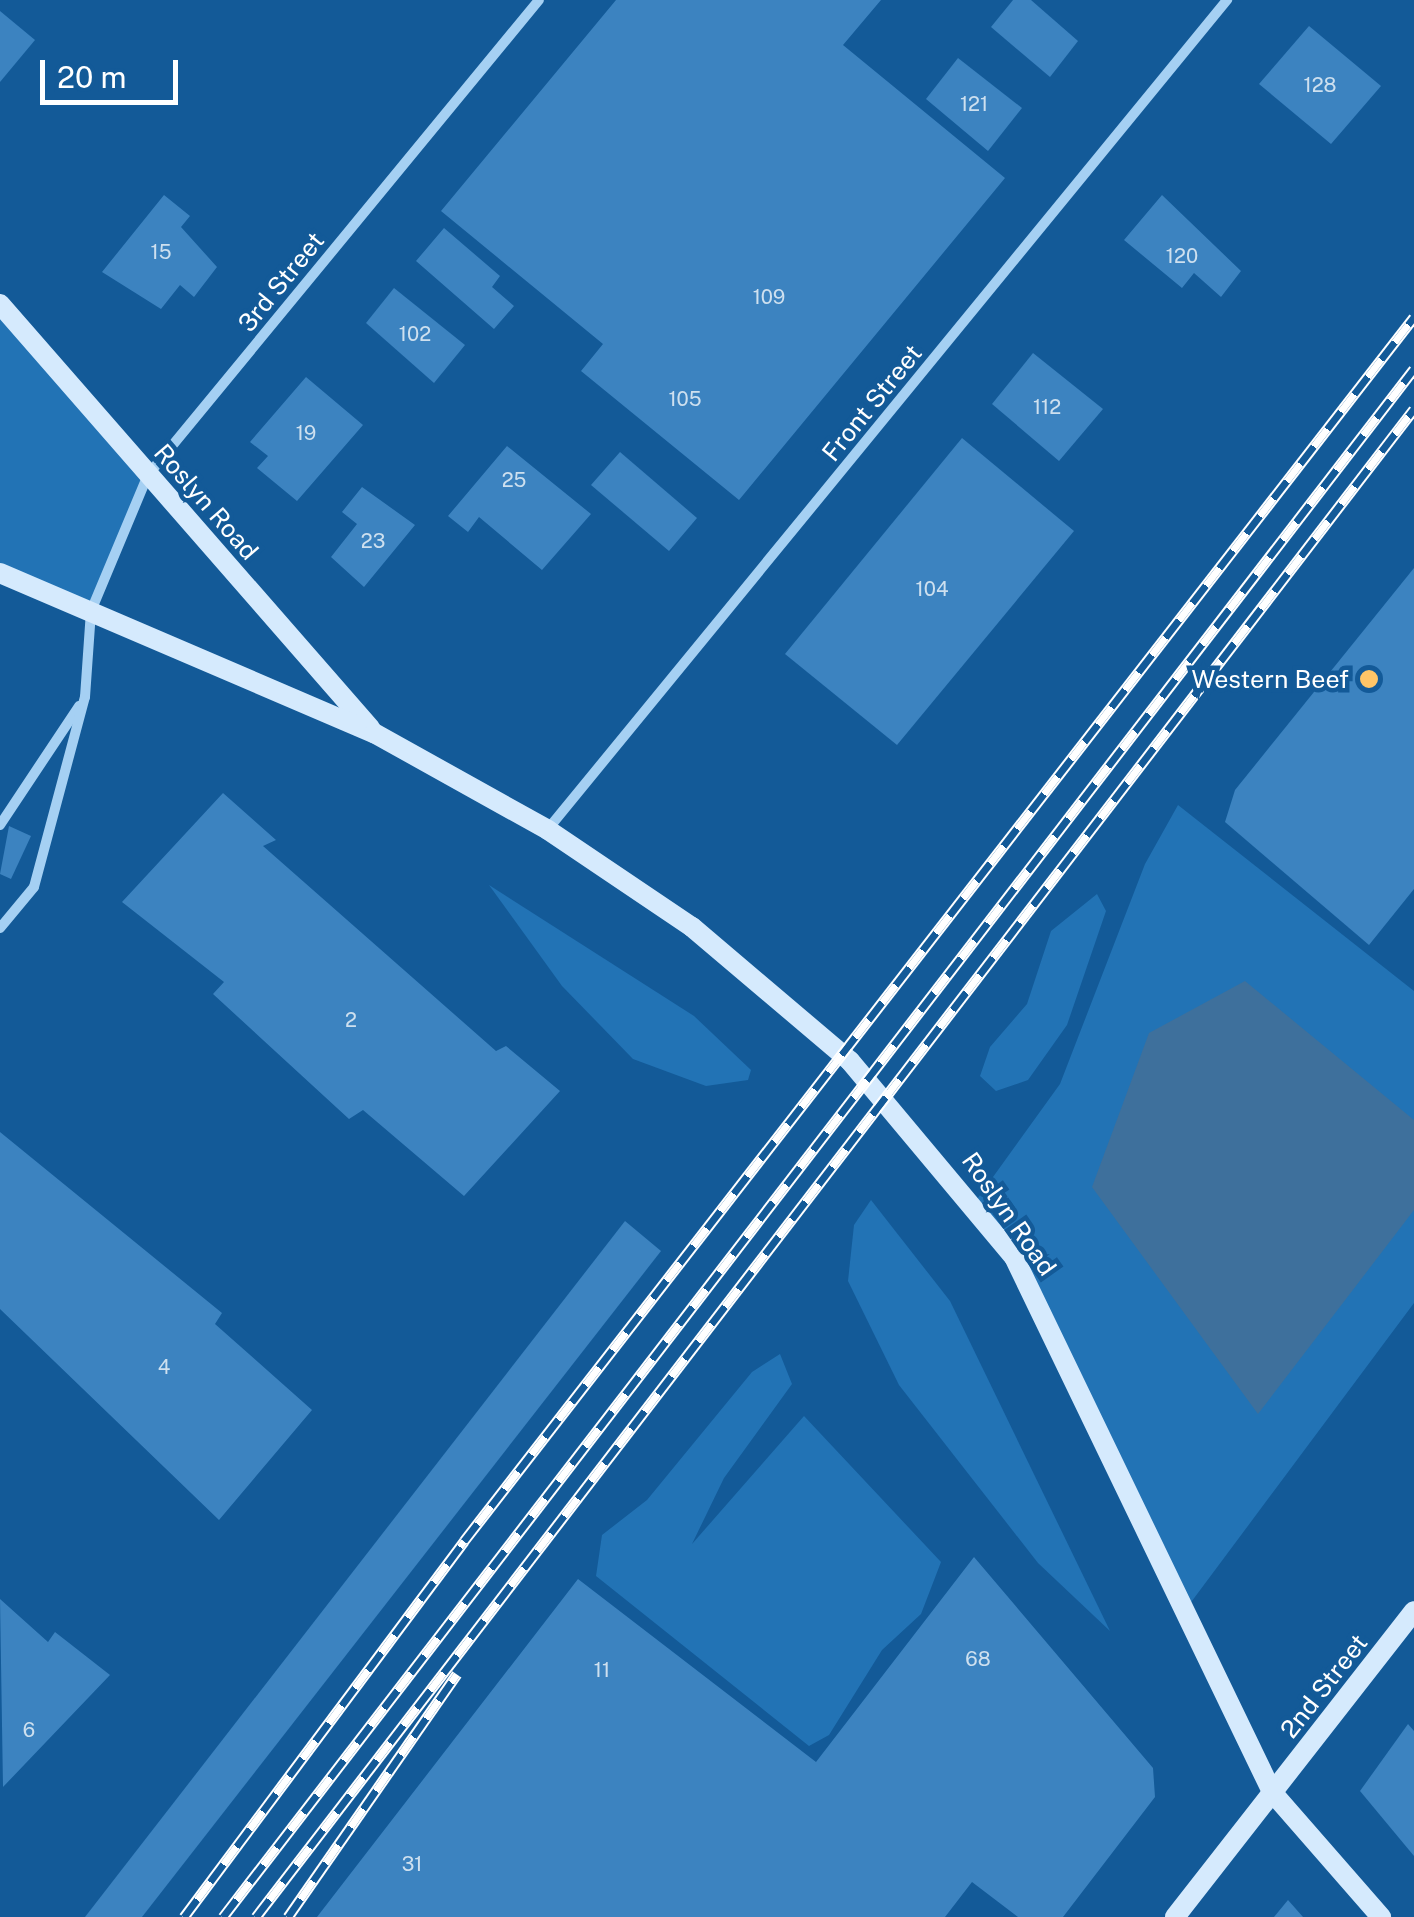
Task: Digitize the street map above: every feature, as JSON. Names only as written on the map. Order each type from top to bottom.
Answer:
[{"type":"main road","name":"Roslyn Road","points":[[0,304],[374,733]]},
{"type":"main road","name":"Roslyn Road","points":[[0,573],[374,733],[548,830],[770,990],[885,1096],[976,1202],[1046,1311],[1272,1792],[1381,1917]]},
{"type":"main road","name":"2nd Street","points":[[1175,1917],[1414,1611]]},
{"type":"street","name":"3rd Street","points":[[0,928],[34,887],[84,697],[91,611],[148,475],[539,0]]},
{"type":"street","name":"Front Street","points":[[548,830],[1227,0]]},
{"type":"street","points":[[0,825],[84,697]]},
{"type":"shaded area","points":[[0,304],[148,475],[91,611],[0,573]]},
{"type":"shaded area","points":[[1178,805],[1414,991],[1414,1303],[1186,1609],[975,1202],[1060,1084],[1145,864]]},
{"type":"shaded area","points":[[489,885],[694,1016],[751,1070],[748,1080],[706,1086],[633,1059],[562,986]]},
{"type":"shaded area","points":[[1097,894],[1106,911],[1067,1025],[1028,1080],[996,1091],[980,1076],[990,1047],[1027,1004],[1051,931]]},
{"type":"shaded area","points":[[1245,981],[1414,1120],[1414,1210],[1258,1414],[1092,1187],[1149,1033]]},
{"type":"shaded area","points":[[871,1200],[950,1301],[1110,1631],[1038,1563],[899,1385],[848,1281],[854,1225]]},
{"type":"shaded area","points":[[780,1354],[792,1384],[724,1478],[692,1544],[804,1416],[941,1562],[921,1614],[882,1650],[829,1735],[809,1746],[596,1576],[602,1535],[647,1500],[752,1372]]},
{"type":"building","points":[[616,0],[881,0],[843,45],[1005,178],[739,500],[581,371],[603,344],[441,211]]},
{"type":"building","points":[[1013,0],[1031,0],[1078,41],[1050,77],[991,27]]},
{"type":"building","points":[[0,11],[35,40],[0,82]]},
{"type":"building","points":[[1309,26],[1381,86],[1331,144],[1259,84]]},
{"type":"building","points":[[958,58],[1022,108],[988,151],[926,99]]},
{"type":"building","points":[[164,195],[190,216],[181,227],[217,267],[194,297],[180,285],[161,309],[102,272]]},
{"type":"building","points":[[1162,195],[1241,271],[1221,297],[1194,273],[1182,288],[1124,240]]},
{"type":"building","points":[[444,228],[500,276],[492,287],[514,306],[494,329],[416,261]]},
{"type":"building","points":[[394,288],[465,345],[434,383],[366,323]]},
{"type":"building","points":[[1033,353],[1103,409],[1059,461],[992,404]]},
{"type":"building","points":[[306,377],[363,425],[297,501],[257,468],[268,456],[250,442]]},
{"type":"building","points":[[962,438],[1074,531],[897,745],[785,654]]},
{"type":"building","points":[[507,446],[591,514],[542,570],[479,517],[468,532],[448,516]]},
{"type":"building","points":[[620,452],[697,518],[669,551],[591,485]]},
{"type":"building","points":[[362,487],[415,525],[364,587],[331,557],[357,524],[342,512]]},
{"type":"building","name":"Western Beef","points":[[1414,568],[1414,889],[1369,945],[1225,822],[1235,790]]},
{"type":"building","points":[[223,793],[276,840],[263,846],[496,1051],[506,1046],[560,1091],[464,1196],[363,1110],[349,1119],[213,994],[224,982],[122,902]]},
{"type":"building","points":[[9,826],[31,836],[11,879],[0,874]]},
{"type":"building","points":[[0,1132],[222,1313],[215,1324],[312,1410],[219,1520],[0,1309]]},
{"type":"building","points":[[625,1221],[661,1251],[142,1917],[85,1917]]},
{"type":"building","points":[[974,1557],[1153,1768],[1155,1797],[1063,1917],[1018,1917],[972,1882],[945,1917],[317,1917],[578,1579],[816,1762]]},
{"type":"building","points":[[0,1599],[48,1642],[55,1632],[110,1675],[3,1787]]},
{"type":"building","points":[[1408,1724],[1414,1731],[1414,1856],[1360,1791]]},
{"type":"building","points":[[1288,1900],[1303,1917],[1274,1917]]},
{"type":"railway","points":[[184,1917],[464,1541],[1414,317]]},
{"type":"railway","points":[[223,1917],[1414,369]]},
{"type":"railway","points":[[256,1917],[1414,409]]},
{"type":"railway","points":[[288,1917],[457,1674]]},
{"type":"place","name":"Western Beef","points":[[1369,679]]}]
